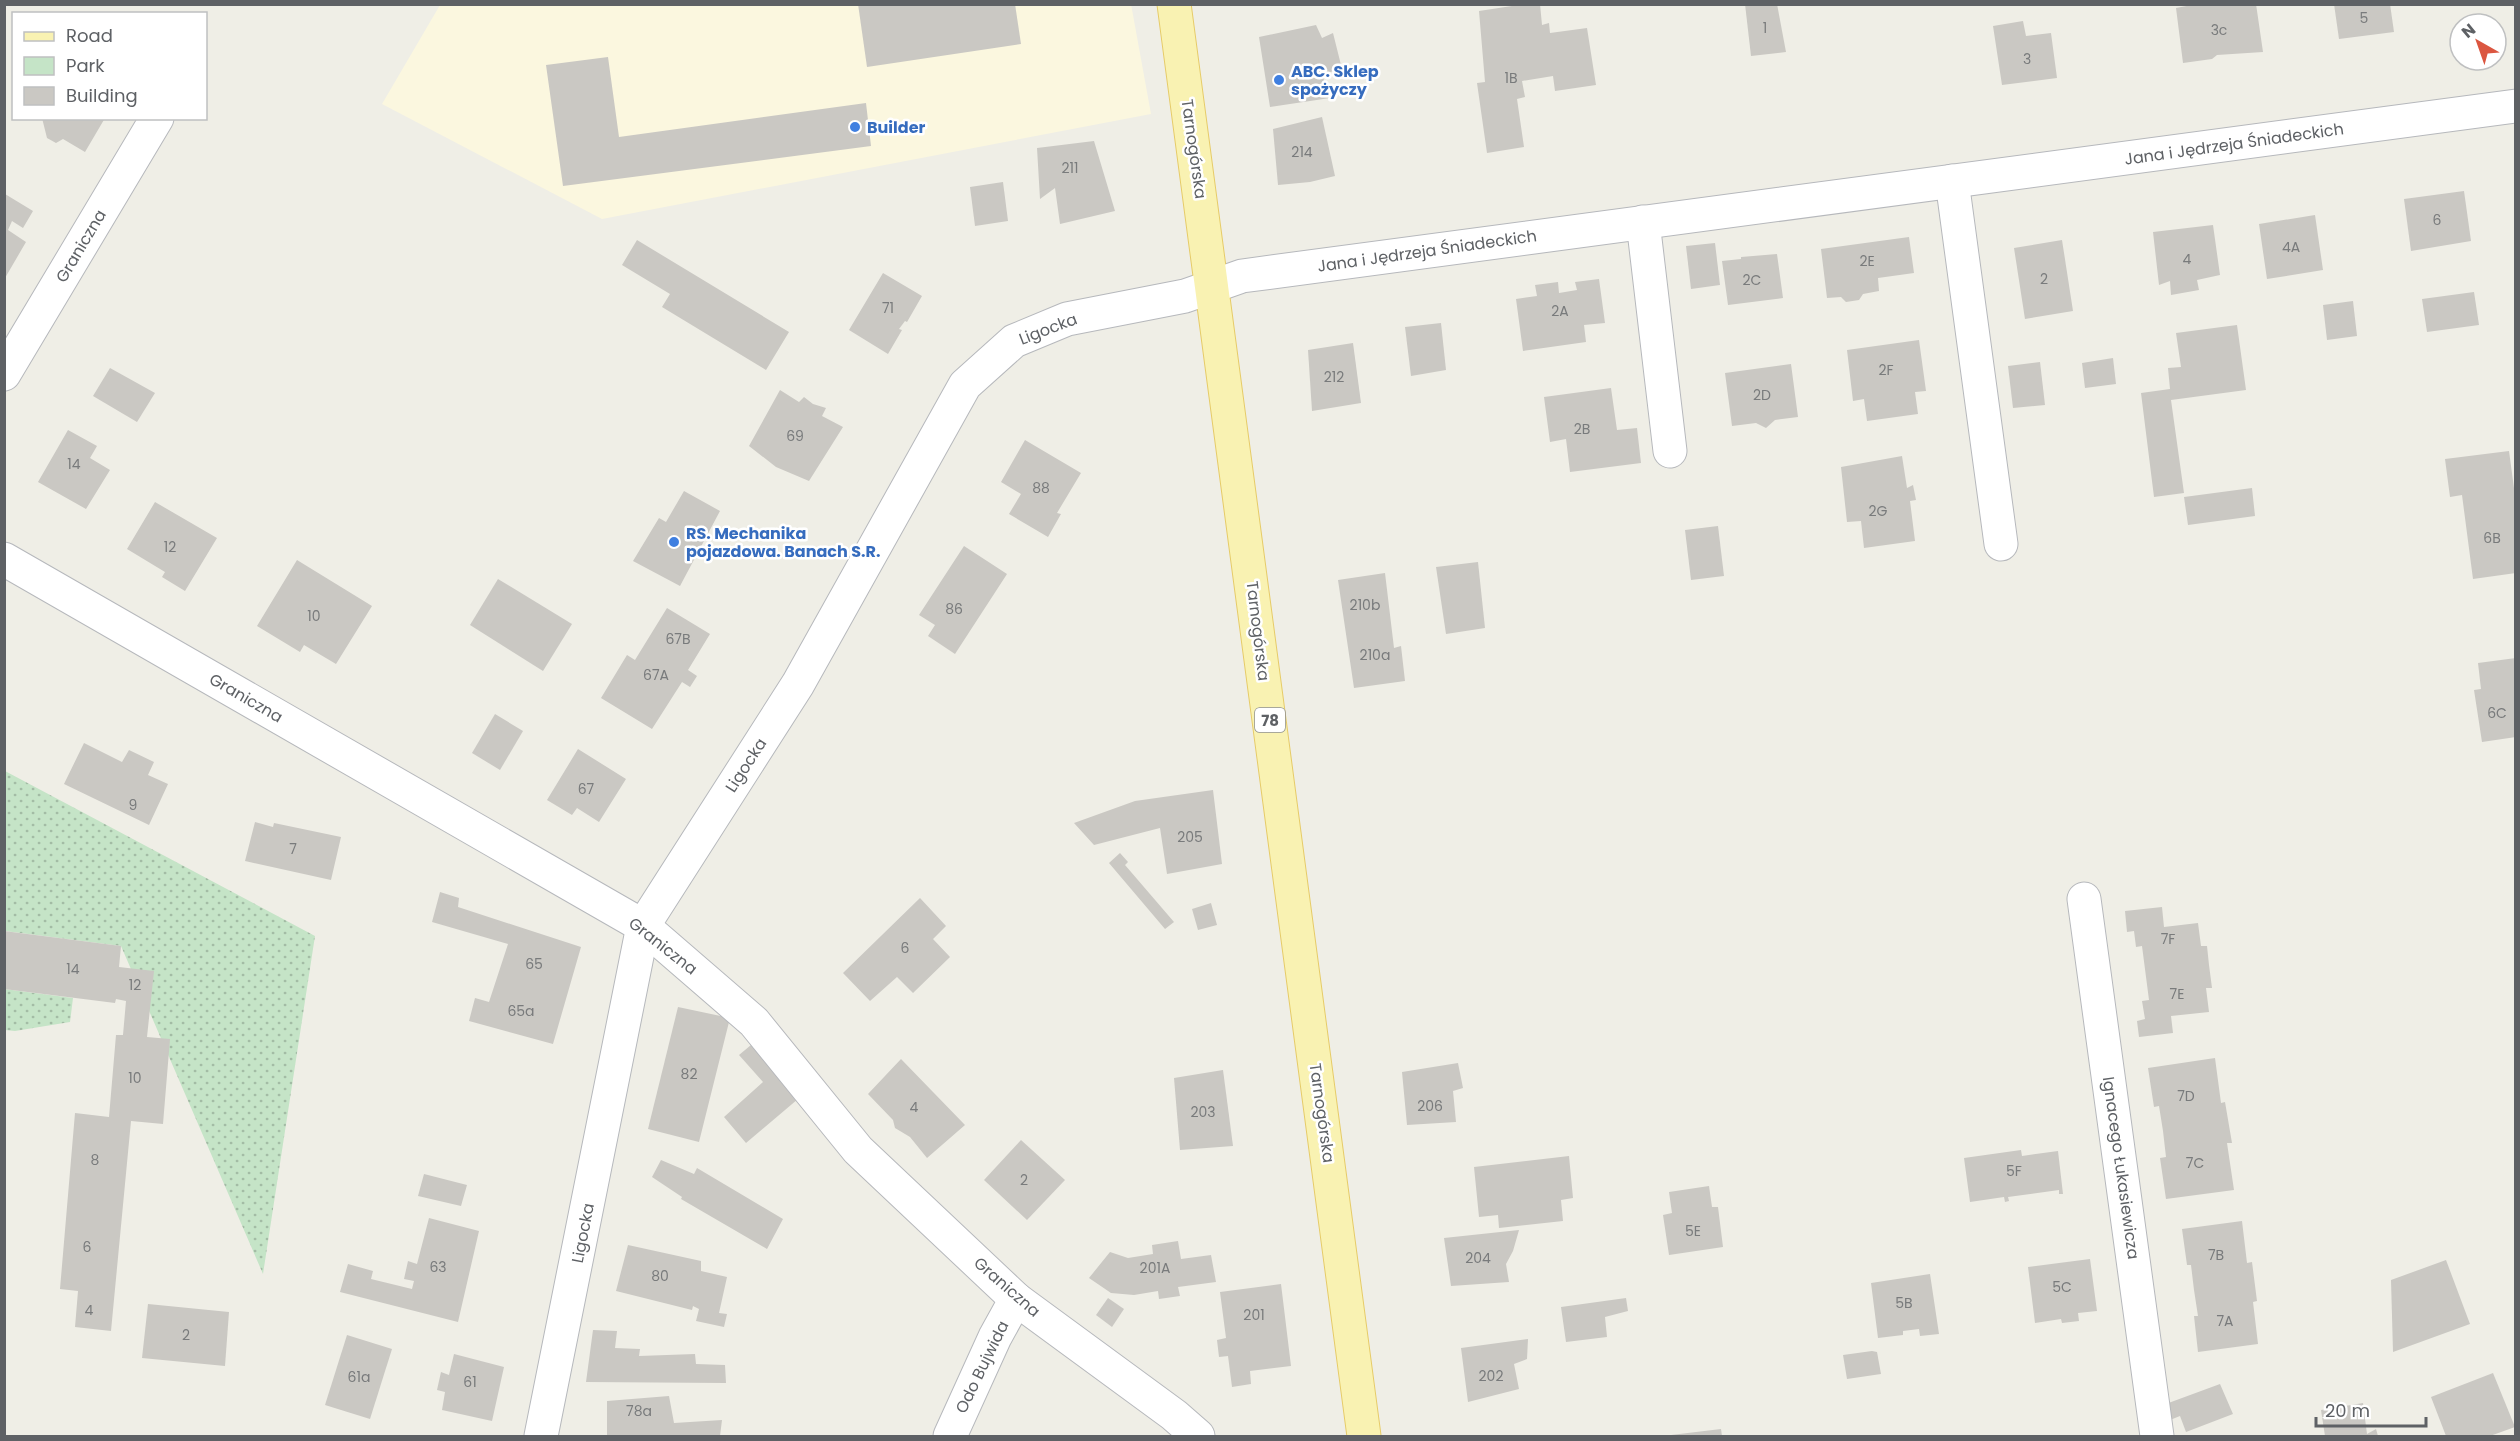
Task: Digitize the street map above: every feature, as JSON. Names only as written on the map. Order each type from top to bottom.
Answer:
[{"type":"main road","name":"Tarnogórska","points":[[1174,4],[1364,1437]]},
{"type":"street","name":"Jana i Jędrzeja Śniadeckich","points":[[1213,286],[1242,276],[2516,106]]},
{"type":"street","name":"Graniczna","points":[[4,374],[157,120]]},
{"type":"street","points":[[1952,181],[2001,543]]},
{"type":"street","points":[[1643,222],[1670,451]]},
{"type":"street","name":"Ligocka","points":[[542,1437],[643,926],[798,684],[965,385],[1014,341],[1067,319],[1185,297],[1213,286]]},
{"type":"street","name":"Graniczna","points":[[4,559],[643,926],[754,1022],[858,1150],[1016,1299],[1174,1415],[1198,1437]]},
{"type":"street","name":"Ignacego Łukasiewicza","points":[[2084,899],[2157,1437]]},
{"type":"street","name":"Odo Bujwida","points":[[950,1437],[995,1337],[1016,1299]]},
{"type":"shaded area","points":[[1131,4],[1151,114],[602,219],[382,104],[440,5]]},
{"type":"green space","points":[[5,771],[315,936],[263,1274],[121,946],[5,931]]},
{"type":"green space","points":[[4,989],[73,998],[70,1022],[15,1031],[5,1030]]},
{"type":"building","points":[[858,4],[1015,4],[1021,44],[867,67]]},
{"type":"building","points":[[1540,4],[1542,25],[1549,23],[1550,33],[1587,28],[1596,85],[1555,91],[1553,76],[1522,81],[1525,97],[1517,99],[1524,147],[1487,153],[1477,83],[1485,82],[1479,11]]},
{"type":"building","points":[[1745,4],[1777,4],[1786,52],[1751,56]]},
{"type":"building","points":[[2197,4],[2256,4],[2263,52],[2217,55],[2212,59],[2183,63],[2176,8]]},
{"type":"building","points":[[2334,4],[2390,4],[2394,32],[2339,39]]},
{"type":"building","points":[[2023,21],[2026,36],[2051,33],[2057,78],[2002,85],[1993,26]]},
{"type":"building","points":[[1316,25],[1322,38],[1333,33],[1342,69],[1322,74],[1330,98],[1270,107],[1259,37]]},
{"type":"building","points":[[608,57],[619,137],[866,103],[871,146],[563,186],[546,65]]},
{"type":"building","points":[[1322,117],[1335,176],[1310,182],[1278,185],[1273,129]]},
{"type":"building","points":[[42,120],[104,120],[85,152],[63,139],[56,143],[47,138]]},
{"type":"building","points":[[1094,141],[1115,211],[1060,224],[1055,188],[1040,199],[1037,148]]},
{"type":"building","points":[[1003,182],[1008,221],[975,226],[970,187]]},
{"type":"building","points":[[2464,191],[2471,241],[2411,251],[2404,199]]},
{"type":"building","points":[[5,194],[33,211],[23,228],[12,221],[8,230],[26,242],[5,278]]},
{"type":"building","points":[[2315,215],[2323,270],[2267,279],[2259,224]]},
{"type":"building","points":[[2213,225],[2220,275],[2197,280],[2199,290],[2171,295],[2170,281],[2159,285],[2153,232]]},
{"type":"building","points":[[1909,237],[1914,273],[1878,278],[1879,291],[1863,294],[1859,300],[1846,302],[1841,297],[1827,298],[1821,249]]},
{"type":"building","points":[[637,240],[789,332],[766,370],[662,307],[670,294],[622,265]]},
{"type":"building","points":[[2062,240],[2073,311],[2025,319],[2014,248]]},
{"type":"building","points":[[1715,243],[1720,285],[1691,289],[1686,246]]},
{"type":"building","points":[[1777,254],[1783,298],[1728,305],[1722,261]]},
{"type":"building","points":[[883,273],[922,296],[907,322],[905,321],[899,329],[902,330],[888,354],[849,330]]},
{"type":"building","points":[[1599,279],[1605,323],[1584,325],[1586,342],[1523,351],[1516,299],[1537,296],[1535,285],[1558,282],[1559,293],[1577,290],[1575,282]]},
{"type":"building","points":[[2474,292],[2479,325],[2427,332],[2422,299]]},
{"type":"building","points":[[2353,301],[2357,336],[2327,340],[2323,305]]},
{"type":"building","points":[[1441,323],[1446,370],[1411,376],[1405,327]]},
{"type":"building","points":[[2237,325],[2246,390],[2171,400],[2184,493],[2154,497],[2141,393],[2170,389],[2168,368],[2181,367],[2176,333]]},
{"type":"building","points":[[1919,340],[1926,391],[1915,392],[1918,414],[1867,421],[1864,399],[1853,401],[1847,350]]},
{"type":"building","points":[[1353,343],[1361,403],[1312,411],[1308,350]]},
{"type":"building","points":[[2113,358],[2116,384],[2085,388],[2082,363]]},
{"type":"building","points":[[2040,362],[2045,405],[2013,408],[2008,366]]},
{"type":"building","points":[[1791,364],[1798,417],[1775,420],[1766,428],[1756,423],[1732,426],[1725,373]]},
{"type":"building","points":[[110,368],[155,393],[137,422],[93,396]]},
{"type":"building","points":[[1611,388],[1617,430],[1637,428],[1641,463],[1570,472],[1566,439],[1550,442],[1544,397]]},
{"type":"building","points":[[780,390],[799,402],[804,397],[813,404],[826,408],[822,416],[843,427],[809,481],[776,467],[749,446]]},
{"type":"building","points":[[68,430],[97,446],[90,458],[110,470],[86,509],[38,482]]},
{"type":"building","points":[[1025,440],[1081,473],[1057,513],[1061,514],[1048,537],[1009,514],[1021,494],[1001,482]]},
{"type":"building","points":[[2509,451],[2516,503],[2516,573],[2473,579],[2462,495],[2450,497],[2445,459]]},
{"type":"building","points":[[1902,456],[1907,488],[1913,485],[1916,500],[1910,501],[1915,541],[1864,548],[1861,521],[1847,522],[1841,467]]},
{"type":"building","points":[[2252,488],[2255,516],[2188,525],[2184,497]]},
{"type":"building","name":"RS. Mechanika pojazdowa. Banach S.R.","points":[[684,491],[720,511],[680,586],[633,561],[659,518],[666,522]]},
{"type":"building","points":[[155,502],[217,538],[185,591],[162,577],[165,572],[127,549]]},
{"type":"building","points":[[1718,526],[1724,576],[1691,580],[1685,530]]},
{"type":"building","points":[[964,546],[1007,574],[955,654],[928,636],[935,625],[919,615]]},
{"type":"building","points":[[297,560],[372,606],[336,664],[304,645],[300,652],[257,626]]},
{"type":"building","points":[[1478,562],[1485,628],[1446,634],[1436,567]]},
{"type":"building","points":[[1385,573],[1394,648],[1401,646],[1405,681],[1354,688],[1338,580]]},
{"type":"building","points":[[498,579],[572,624],[543,671],[470,625]]},
{"type":"building","points":[[667,608],[710,634],[688,670],[697,676],[690,687],[682,682],[652,729],[601,698],[627,655],[635,660]]},
{"type":"building","points":[[2516,658],[2516,737],[2482,742],[2474,690],[2481,689],[2478,663]]},
{"type":"building","points":[[495,714],[523,731],[500,770],[472,753]]},
{"type":"building","points":[[84,743],[122,762],[129,750],[154,762],[148,775],[168,784],[149,825],[64,784]]},
{"type":"building","points":[[578,749],[626,779],[599,822],[577,808],[572,815],[547,800]]},
{"type":"building","points":[[1213,790],[1222,864],[1167,874],[1160,828],[1094,845],[1074,823],[1135,801]]},
{"type":"building","points":[[255,822],[273,827],[274,823],[341,837],[331,880],[245,861]]},
{"type":"building","points":[[1120,853],[1128,862],[1125,865],[1174,922],[1165,929],[1109,863]]},
{"type":"building","points":[[440,892],[459,898],[458,907],[581,947],[553,1044],[469,1021],[475,998],[489,1002],[508,944],[432,922]]},
{"type":"building","points":[[920,898],[946,926],[933,939],[950,957],[913,993],[897,977],[870,1001],[843,973]]},
{"type":"building","points":[[1211,903],[1217,925],[1198,930],[1192,909]]},
{"type":"building","points":[[2162,907],[2164,927],[2198,923],[2201,946],[2207,946],[2212,988],[2206,988],[2209,1012],[2171,1016],[2173,1033],[2139,1037],[2137,1021],[2145,1019],[2142,1001],[2149,1000],[2142,946],[2136,947],[2134,931],[2127,932],[2125,911]]},
{"type":"building","points":[[4,931],[121,946],[119,967],[154,971],[147,1037],[170,1039],[163,1124],[131,1121],[111,1331],[75,1327],[78,1291],[60,1289],[75,1113],[109,1117],[116,1035],[123,1035],[126,1001],[116,999],[115,1003],[4,989]]},
{"type":"building","points":[[678,1007],[730,1018],[699,1142],[648,1129]]},
{"type":"building","points":[[751,1045],[798,1099],[746,1143],[724,1117],[763,1082],[739,1055]]},
{"type":"building","points":[[2215,1058],[2221,1103],[2225,1102],[2232,1143],[2227,1143],[2234,1190],[2166,1199],[2160,1158],[2166,1157],[2163,1131],[2159,1106],[2154,1107],[2148,1068]]},
{"type":"building","points":[[901,1059],[965,1125],[927,1158],[910,1137],[895,1128],[893,1120],[868,1094]]},
{"type":"building","points":[[1458,1063],[1463,1088],[1453,1091],[1456,1122],[1407,1125],[1402,1072]]},
{"type":"building","points":[[1223,1070],[1233,1146],[1180,1150],[1174,1078]]},
{"type":"building","points":[[1021,1140],[1065,1180],[1027,1220],[984,1180]]},
{"type":"building","points":[[2021,1150],[2022,1156],[2058,1151],[2063,1194],[2059,1194],[2059,1190],[2008,1197],[2009,1201],[2005,1202],[2004,1197],[1970,1202],[1964,1158]]},
{"type":"building","points":[[1569,1156],[1573,1198],[1561,1200],[1563,1221],[1499,1228],[1498,1215],[1479,1217],[1474,1167]]},
{"type":"building","points":[[661,1160],[694,1174],[697,1168],[783,1219],[767,1249],[681,1199],[682,1197],[652,1177]]},
{"type":"building","points":[[424,1174],[467,1185],[461,1206],[418,1196]]},
{"type":"building","points":[[1709,1186],[1712,1207],[1718,1207],[1723,1247],[1669,1255],[1663,1215],[1672,1213],[1669,1192]]},
{"type":"building","points":[[429,1218],[479,1231],[458,1322],[340,1292],[348,1264],[373,1271],[371,1279],[412,1289],[414,1281],[404,1279],[408,1261],[417,1264]]},
{"type":"building","points":[[2242,1221],[2247,1263],[2252,1262],[2257,1301],[2253,1302],[2258,1344],[2198,1352],[2194,1316],[2198,1316],[2191,1265],[2187,1265],[2182,1229]]},
{"type":"building","points":[[1519,1230],[1513,1251],[1506,1264],[1509,1282],[1451,1286],[1444,1238]]},
{"type":"building","points":[[1178,1241],[1181,1259],[1211,1255],[1216,1282],[1178,1287],[1180,1296],[1159,1299],[1158,1291],[1134,1295],[1111,1293],[1089,1278],[1110,1252],[1128,1258],[1153,1254],[1152,1245]]},
{"type":"building","points":[[628,1245],[701,1261],[701,1271],[727,1277],[719,1313],[727,1314],[724,1327],[696,1321],[699,1309],[693,1306],[692,1310],[616,1291]]},
{"type":"building","points":[[2090,1259],[2097,1311],[2078,1313],[2079,1321],[2062,1323],[2061,1319],[2035,1323],[2028,1267]]},
{"type":"building","points":[[2446,1260],[2470,1324],[2393,1352],[2391,1280]]},
{"type":"building","points":[[1930,1274],[1939,1334],[1920,1336],[1919,1329],[1903,1331],[1903,1335],[1878,1338],[1871,1283]]},
{"type":"building","points":[[1281,1284],[1291,1366],[1250,1371],[1251,1384],[1232,1387],[1228,1356],[1219,1357],[1217,1340],[1226,1338],[1220,1292]]},
{"type":"building","points":[[1108,1298],[1124,1309],[1112,1327],[1096,1315]]},
{"type":"building","points":[[1626,1298],[1628,1311],[1605,1317],[1607,1337],[1566,1342],[1561,1307]]},
{"type":"building","points":[[148,1304],[229,1312],[225,1366],[142,1358]]},
{"type":"building","points":[[593,1330],[617,1331],[615,1348],[640,1349],[639,1356],[695,1354],[696,1364],[725,1365],[726,1383],[586,1382]]},
{"type":"building","points":[[347,1335],[392,1349],[370,1419],[325,1405]]},
{"type":"building","points":[[1528,1339],[1527,1359],[1514,1364],[1519,1389],[1468,1402],[1461,1348]]},
{"type":"building","points":[[1877,1352],[1881,1374],[1847,1379],[1843,1355]]},
{"type":"building","points":[[454,1354],[504,1367],[492,1421],[442,1410],[445,1392],[437,1390],[441,1372],[449,1375]]},
{"type":"building","points":[[2493,1373],[2515,1427],[2490,1436],[2446,1436],[2431,1397]]},
{"type":"building","points":[[2220,1384],[2233,1414],[2186,1432],[2180,1416],[2170,1420],[2163,1405]]},
{"type":"building","points":[[669,1396],[674,1423],[722,1420],[720,1436],[607,1436],[607,1401]]},
{"type":"building","points":[[2363,1403],[2367,1434],[2376,1429],[2378,1436],[2325,1436],[2321,1410]]},
{"type":"building","points":[[1721,1429],[1722,1436],[1671,1436],[1671,1435]]},
{"type":"place","name":"ABC. Sklep spożyczy","points":[[1279,80]]},
{"type":"place","name":"Builder","points":[[855,127]]},
{"type":"place","name":"RS. Mechanika pojazdowa. Banach S.R.","points":[[674,542]]}]
